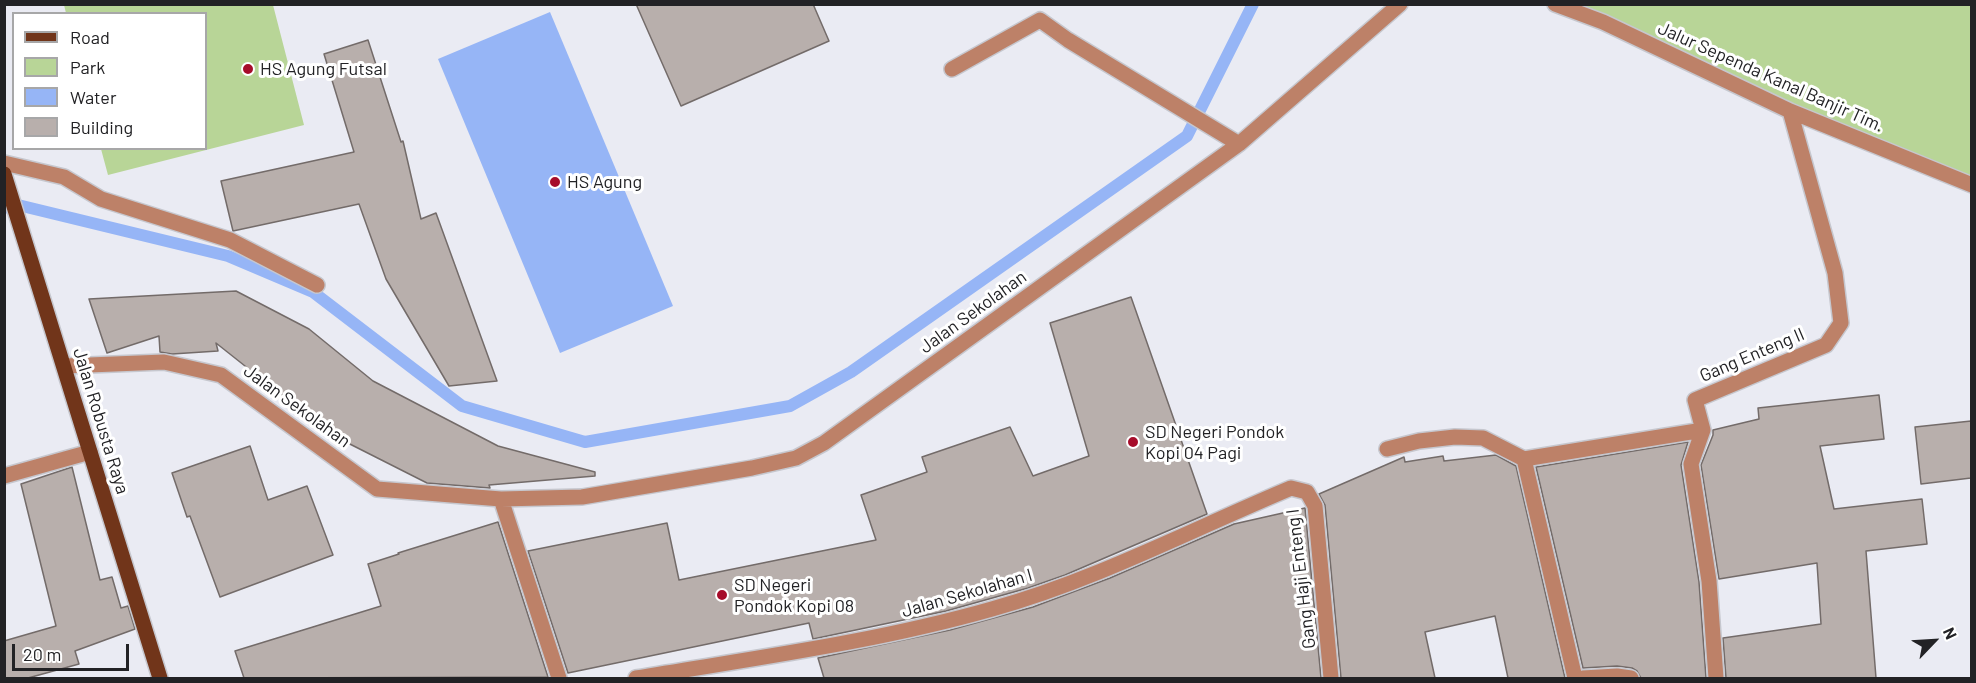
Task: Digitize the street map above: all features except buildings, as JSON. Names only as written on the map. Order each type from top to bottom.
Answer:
[{"type":"main road","name":"Jalan Robusta Raya","points":[[4,174],[7,191],[64,366],[160,678]]},
{"type":"street","name":"Jalan Sekolahan","points":[[64,366],[164,362],[221,375],[377,489],[501,499],[582,497],[752,468],[796,458],[824,443],[1239,144],[1400,4]]},
{"type":"street","name":"Jalur Sependa Kanal Banjir Tim.","points":[[1555,4],[1603,22],[1790,111],[1971,185]]},
{"type":"street","points":[[952,69],[1040,20],[1068,40],[1239,144]]},
{"type":"street","name":"Gang Enteng II","points":[[1703,430],[1695,400],[1826,345],[1841,323],[1835,273],[1790,111]]},
{"type":"street","points":[[4,164],[64,177],[101,199],[230,240],[317,285]]},
{"type":"street","points":[[1387,449],[1443,438],[1483,438],[1524,459],[1703,430],[1692,464],[1709,581],[1716,678]]},
{"type":"street","points":[[4,476],[90,452]]},
{"type":"street","points":[[1524,459],[1575,678]]},
{"type":"street","name":"Jalan Sekolahan I","points":[[636,678],[878,637],[993,609],[1095,575],[1291,488]]},
{"type":"street","name":"Gang Haji Enteng I","points":[[1291,488],[1307,492],[1315,506],[1331,678]]},
{"type":"street","points":[[501,499],[559,678]]},
{"type":"street","points":[[1583,678],[1617,676],[1631,678]]},
{"type":"green space","name":"HS Agung Futsal","points":[[64,5],[273,5],[304,125],[207,150],[207,12],[66,12]]},
{"type":"green space","points":[[1555,5],[1971,5],[1971,185]]},
{"type":"green space","name":"HS Agung Futsal","points":[[101,150],[206,150],[108,175]]},
{"type":"water","name":"HS Agung","points":[[550,12],[673,306],[560,353],[438,59]]},
{"type":"waterway","points":[[4,208],[18,205],[228,256],[313,292],[462,406],[585,442],[790,406],[851,372],[1187,136],[1253,4]]},
{"type":"place","name":"HS Agung Futsal","points":[[248,69]]},
{"type":"place","name":"HS Agung","points":[[555,182]]},
{"type":"place","name":"SD Negeri Pondok Kopi 04 Pagi","points":[[1133,442]]},
{"type":"place","name":"SD Negeri Pondok Kopi 08","points":[[722,595]]}]
